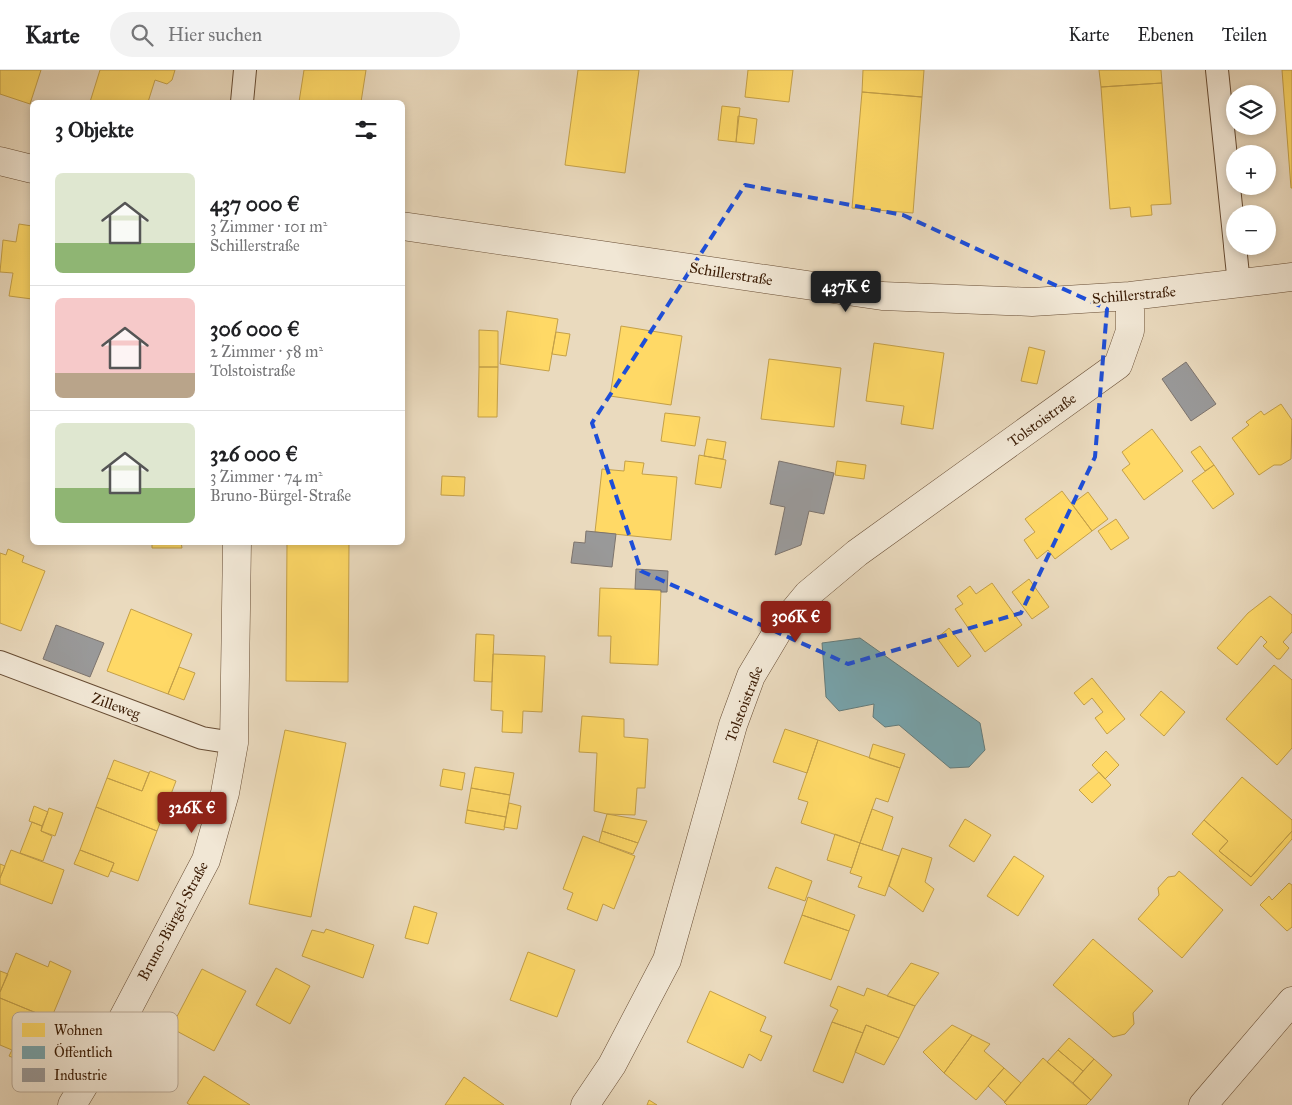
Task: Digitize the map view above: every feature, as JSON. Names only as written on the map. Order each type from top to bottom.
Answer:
[{"type":"street","points":[[0,161],[30,168]]},
{"type":"street","name":"Schillerstraße","points":[[405,226],[882,296],[1032,302],[1130,296],[1292,277]]},
{"type":"street","name":"Tolstoistraße","points":[[585,1105],[612,1065],[667,960],[733,725],[751,676],[779,630],[808,594],[857,553],[1118,365],[1130,331],[1130,296]]},
{"type":"street","name":"Bruno-Bürgel-Straße","points":[[126,1012],[206,860],[225,793],[234,743],[237,545]]},
{"type":"street","points":[[1203,1105],[1292,1001]]},
{"type":"street","name":"Bruno-Bürgel-Straße","points":[[72,1105],[80,1092]]},
{"type":"lane","points":[[242,100],[245,70]]},
{"type":"lane","points":[[1217,70],[1231,205]]},
{"type":"lane","points":[[1236,255],[1240,284]]},
{"type":"lane","name":"Zilleweg","points":[[0,662],[202,738],[234,743]]},
{"type":"highlighted area","points":[[745,185],[903,215],[1107,309],[1095,457],[1021,613],[848,664],[641,571],[592,423]]},
{"type":"building: Wohnen","points":[[0,70],[41,70],[30,104],[0,94]]},
{"type":"building: Wohnen","points":[[100,70],[175,70],[172,80],[167,84],[155,80],[149,100],[91,100]]},
{"type":"building: Wohnen","points":[[304,70],[366,70],[361,100],[299,100]]},
{"type":"building: Wohnen","points":[[578,70],[639,70],[625,173],[565,165]]},
{"type":"building: Wohnen","points":[[748,70],[793,70],[789,102],[745,97]]},
{"type":"building: Wohnen","points":[[863,70],[924,70],[922,97],[862,92]]},
{"type":"building: Wohnen","points":[[1099,70],[1161,70],[1162,83],[1101,87]]},
{"type":"building: Wohnen","points":[[1282,70],[1292,70],[1292,188],[1291,188]]},
{"type":"building: Wohnen","points":[[1162,83],[1171,204],[1151,205],[1152,215],[1131,217],[1130,207],[1110,209],[1101,87]]},
{"type":"building: Wohnen","points":[[862,92],[922,97],[913,213],[852,208]]},
{"type":"building: Wohnen","points":[[722,106],[740,108],[736,142],[718,140]]},
{"type":"building: Wohnen","points":[[738,116],[757,119],[754,144],[736,142]]},
{"type":"building: Wohnen","points":[[19,224],[30,226],[30,299],[9,296],[13,273],[0,272],[3,240],[16,242]]},
{"type":"building: Wohnen","points":[[507,311],[558,319],[549,371],[500,364]]},
{"type":"building: Wohnen","points":[[621,326],[682,336],[671,405],[610,396]]},
{"type":"building: Wohnen","points":[[479,330],[498,331],[498,367],[479,367]]},
{"type":"building: Wohnen","points":[[556,332],[570,334],[566,356],[552,354]]},
{"type":"building: Wohnen","points":[[874,343],[944,353],[933,429],[901,424],[904,406],[866,401]]},
{"type":"building: Wohnen","points":[[1029,347],[1045,351],[1037,384],[1021,381]]},
{"type":"building: Wohnen","points":[[769,359],[841,368],[834,427],[761,419]]},
{"type":"building: Wohnen","points":[[479,367],[498,367],[497,417],[478,417]]},
{"type":"building: Wohnen","points":[[1281,404],[1292,420],[1291,459],[1281,465],[1274,465],[1259,475],[1232,438],[1249,425],[1246,422],[1261,411],[1264,415]]},
{"type":"building: Wohnen","points":[[665,413],[700,417],[695,446],[661,441]]},
{"type":"building: Wohnen","points":[[1152,429],[1183,471],[1144,500],[1122,470],[1130,464],[1122,452]]},
{"type":"building: Wohnen","points":[[707,439],[726,442],[723,459],[704,456]]},
{"type":"building: Wohnen","points":[[1200,446],[1214,465],[1205,471],[1191,452]]},
{"type":"building: Wohnen","points":[[699,455],[726,460],[721,488],[695,484]]},
{"type":"building: Wohnen","points":[[625,461],[644,463],[642,474],[677,477],[671,540],[595,532],[602,469],[624,471]]},
{"type":"building: Wohnen","points":[[837,461],[866,465],[864,479],[835,475]]},
{"type":"building: Wohnen","points":[[1214,465],[1234,494],[1213,509],[1192,481]]},
{"type":"building: Wohnen","points":[[442,476],[465,477],[464,496],[441,495]]},
{"type":"building: Wohnen","points":[[1062,491],[1092,531],[1055,559],[1048,550],[1037,559],[1024,540],[1035,532],[1025,519]]},
{"type":"building: Wohnen","points":[[1088,492],[1108,519],[1092,531],[1072,504]]},
{"type":"building: Wohnen","points":[[1116,519],[1129,538],[1111,550],[1098,531]]},
{"type":"building: Wohnen","points":[[152,545],[182,545],[182,548],[152,548]]},
{"type":"building: Wohnen","points":[[287,545],[349,545],[348,682],[286,681]]},
{"type":"building: Wohnen","points":[[8,549],[24,556],[22,562],[45,571],[21,631],[0,623],[0,553],[6,555]]},
{"type":"building: Wohnen","points":[[1029,579],[1049,607],[1032,619],[1012,592]]},
{"type":"building: Wohnen","points":[[992,583],[1022,625],[985,652],[955,609],[963,604],[957,596],[970,586],[976,594]]},
{"type":"building: Wohnen","points":[[600,588],[661,590],[658,665],[610,663],[611,636],[598,636]]},
{"type":"building: Wohnen","points":[[1270,596],[1292,615],[1292,632],[1283,642],[1289,648],[1280,659],[1277,659],[1263,646],[1267,642],[1261,636],[1237,665],[1217,648],[1248,613]]},
{"type":"building: Wohnen","points":[[131,609],[192,634],[168,694],[107,671]]},
{"type":"building: Wohnen","points":[[949,628],[971,656],[958,667],[937,638]]},
{"type":"building: Wohnen","points":[[476,634],[494,635],[492,682],[474,681]]},
{"type":"building: Wohnen","points":[[493,654],[545,656],[542,712],[523,711],[522,733],[502,732],[503,711],[491,710]]},
{"type":"building: Wohnen","points":[[1274,665],[1292,680],[1292,748],[1277,765],[1226,719]]},
{"type":"building: Wohnen","points":[[179,667],[195,673],[184,700],[168,694]]},
{"type":"building: Wohnen","points":[[1092,678],[1125,719],[1107,734],[1095,718],[1103,712],[1092,698],[1084,705],[1074,693]]},
{"type":"building: Wohnen","points":[[1161,691],[1185,712],[1164,736],[1140,715]]},
{"type":"building: Wohnen","points":[[582,716],[624,719],[624,737],[648,739],[645,788],[637,788],[635,815],[607,814],[594,811],[597,753],[579,752]]},
{"type":"building: Wohnen","points":[[785,729],[818,740],[807,773],[773,762]]},
{"type":"building: Wohnen","points":[[285,730],[346,743],[311,917],[249,904]]},
{"type":"building: Wohnen","points":[[818,740],[900,768],[888,802],[876,798],[860,843],[801,823],[808,802],[798,799]]},
{"type":"building: Wohnen","points":[[873,744],[905,754],[900,768],[869,758]]},
{"type":"building: Wohnen","points":[[1106,751],[1119,765],[1105,779],[1092,765]]},
{"type":"building: Wohnen","points":[[114,760],[149,773],[142,791],[107,778]]},
{"type":"building: Wohnen","points":[[475,767],[514,773],[510,795],[471,788]]},
{"type":"building: Wohnen","points":[[443,769],[465,773],[462,790],[440,786]]},
{"type":"building: Wohnen","points":[[150,771],[176,781],[157,831],[96,807],[107,778],[142,791]]},
{"type":"building: Wohnen","points":[[1099,772],[1111,785],[1092,803],[1079,790]]},
{"type":"building: Wohnen","points":[[1242,777],[1292,820],[1292,831],[1251,877],[1219,851],[1228,841],[1204,820]]},
{"type":"building: Wohnen","points":[[471,788],[510,795],[506,817],[467,810]]},
{"type":"building: Wohnen","points":[[509,803],[521,806],[517,829],[504,827]]},
{"type":"building: Wohnen","points":[[34,806],[48,812],[42,826],[29,821]]},
{"type":"building: Wohnen","points":[[96,807],[157,831],[138,881],[111,871],[114,863],[80,850]]},
{"type":"building: Wohnen","points":[[49,808],[63,813],[55,836],[41,831]]},
{"type":"building: Wohnen","points":[[872,809],[893,817],[882,850],[860,843]]},
{"type":"building: Wohnen","points":[[467,810],[506,817],[504,830],[465,823]]},
{"type":"building: Wohnen","points":[[607,814],[647,821],[638,843],[602,831]]},
{"type":"building: Wohnen","points":[[965,819],[991,835],[974,862],[949,846]]},
{"type":"building: Wohnen","points":[[1204,820],[1228,841],[1219,851],[1251,877],[1292,831],[1292,839],[1251,886],[1192,834]]},
{"type":"building: Wohnen","points":[[32,822],[42,826],[41,831],[52,836],[43,861],[20,853]]},
{"type":"building: Wohnen","points":[[602,831],[638,843],[633,854],[599,842]]},
{"type":"building: Wohnen","points":[[835,834],[860,843],[852,868],[827,860]]},
{"type":"building: Wohnen","points":[[583,836],[635,856],[614,909],[603,904],[597,921],[567,909],[573,893],[563,889]]},
{"type":"building: Wohnen","points":[[860,843],[899,856],[885,896],[858,887],[862,877],[850,873]]},
{"type":"building: Wohnen","points":[[902,848],[932,858],[925,882],[934,889],[923,912],[889,886]]},
{"type":"building: Wohnen","points":[[11,850],[64,870],[52,904],[0,884],[0,878]]},
{"type":"building: Wohnen","points":[[80,850],[114,863],[108,877],[74,864]]},
{"type":"building: Wohnen","points":[[1014,856],[1044,876],[1018,916],[987,896]]},
{"type":"building: Wohnen","points":[[0,864],[5,866],[0,878]]},
{"type":"building: Wohnen","points":[[776,867],[812,881],[805,901],[768,888]]},
{"type":"building: Wohnen","points":[[1179,871],[1223,910],[1182,958],[1138,919],[1159,895],[1158,888],[1168,877],[1175,876]]},
{"type":"building: Wohnen","points":[[1289,883],[1292,885],[1292,927],[1287,931],[1260,905],[1269,896],[1272,900]]},
{"type":"building: Wohnen","points":[[808,897],[855,915],[849,931],[802,915]]},
{"type":"building: Wohnen","points":[[414,906],[437,913],[428,944],[405,938]]},
{"type":"building: Wohnen","points":[[802,915],[849,931],[831,980],[784,963]]},
{"type":"building: Wohnen","points":[[326,929],[374,945],[363,978],[302,956],[312,930],[324,933]]},
{"type":"building: Wohnen","points":[[1093,939],[1153,991],[1133,1013],[1134,1024],[1125,1034],[1113,1037],[1053,985]]},
{"type":"building: Wohnen","points":[[528,952],[575,970],[557,1017],[510,1000]]},
{"type":"building: Wohnen","points":[[16,953],[48,967],[50,961],[71,971],[54,1012],[34,1012],[0,998],[0,992]]},
{"type":"building: Wohnen","points":[[911,963],[939,973],[915,1006],[887,996]]},
{"type":"building: Wohnen","points":[[276,968],[310,986],[290,1024],[256,1005]]},
{"type":"building: Wohnen","points":[[202,969],[246,991],[214,1051],[178,1032],[178,1015]]},
{"type":"building: Wohnen","points":[[0,971],[8,974],[0,992]]},
{"type":"building: Wohnen","points":[[838,986],[864,996],[867,988],[915,1006],[899,1038],[866,1025],[863,1033],[832,1022],[838,1010],[830,1006]]},
{"type":"building: Wohnen","points":[[710,991],[766,1017],[760,1031],[772,1036],[761,1061],[749,1054],[743,1068],[687,1042]]},
{"type":"building: Wohnen","points":[[0,998],[34,1012],[12,1012],[12,1050],[0,1045]]},
{"type":"building: Wohnen","points":[[832,1022],[863,1033],[843,1083],[813,1071]]},
{"type":"building: Wohnen","points":[[866,1025],[899,1038],[884,1065],[855,1052]]},
{"type":"building: Wohnen","points":[[952,1025],[972,1035],[944,1073],[923,1052]]},
{"type":"building: Wohnen","points":[[972,1035],[990,1044],[984,1051],[1004,1068],[976,1100],[944,1073]]},
{"type":"building: Wohnen","points":[[1069,1038],[1094,1059],[1083,1071],[1058,1050]]},
{"type":"building: Wohnen","points":[[1058,1050],[1083,1071],[1073,1083],[1047,1062]]},
{"type":"building: Wohnen","points":[[1043,1058],[1091,1100],[1086,1105],[1007,1105],[1004,1102]]},
{"type":"building: Wohnen","points":[[1094,1059],[1112,1075],[1091,1100],[1073,1083]]},
{"type":"building: Wohnen","points":[[1004,1068],[1021,1083],[1005,1102],[988,1086]]},
{"type":"building: Wohnen","points":[[204,1076],[250,1105],[190,1105],[187,1103]]},
{"type":"building: Wohnen","points":[[464,1077],[504,1105],[445,1105]]},
{"type":"building: Wohnen","points":[[649,1100],[657,1105],[647,1105]]},
{"type":"building: Öffentlich","points":[[860,638],[980,723],[985,750],[969,767],[950,768],[899,725],[885,727],[873,717],[874,704],[839,711],[826,697],[822,643]]},
{"type":"building: Industrie","points":[[1186,362],[1216,404],[1191,421],[1162,379]]},
{"type":"building: Industrie","points":[[779,461],[834,473],[824,514],[809,511],[801,545],[775,555],[785,507],[770,504]]},
{"type":"building: Industrie","points":[[586,531],[616,534],[612,567],[571,563],[574,542],[585,543]]},
{"type":"building: Industrie","points":[[636,569],[668,571],[667,592],[635,589]]},
{"type":"building: Industrie","points":[[56,625],[104,643],[90,677],[43,659]]}]
